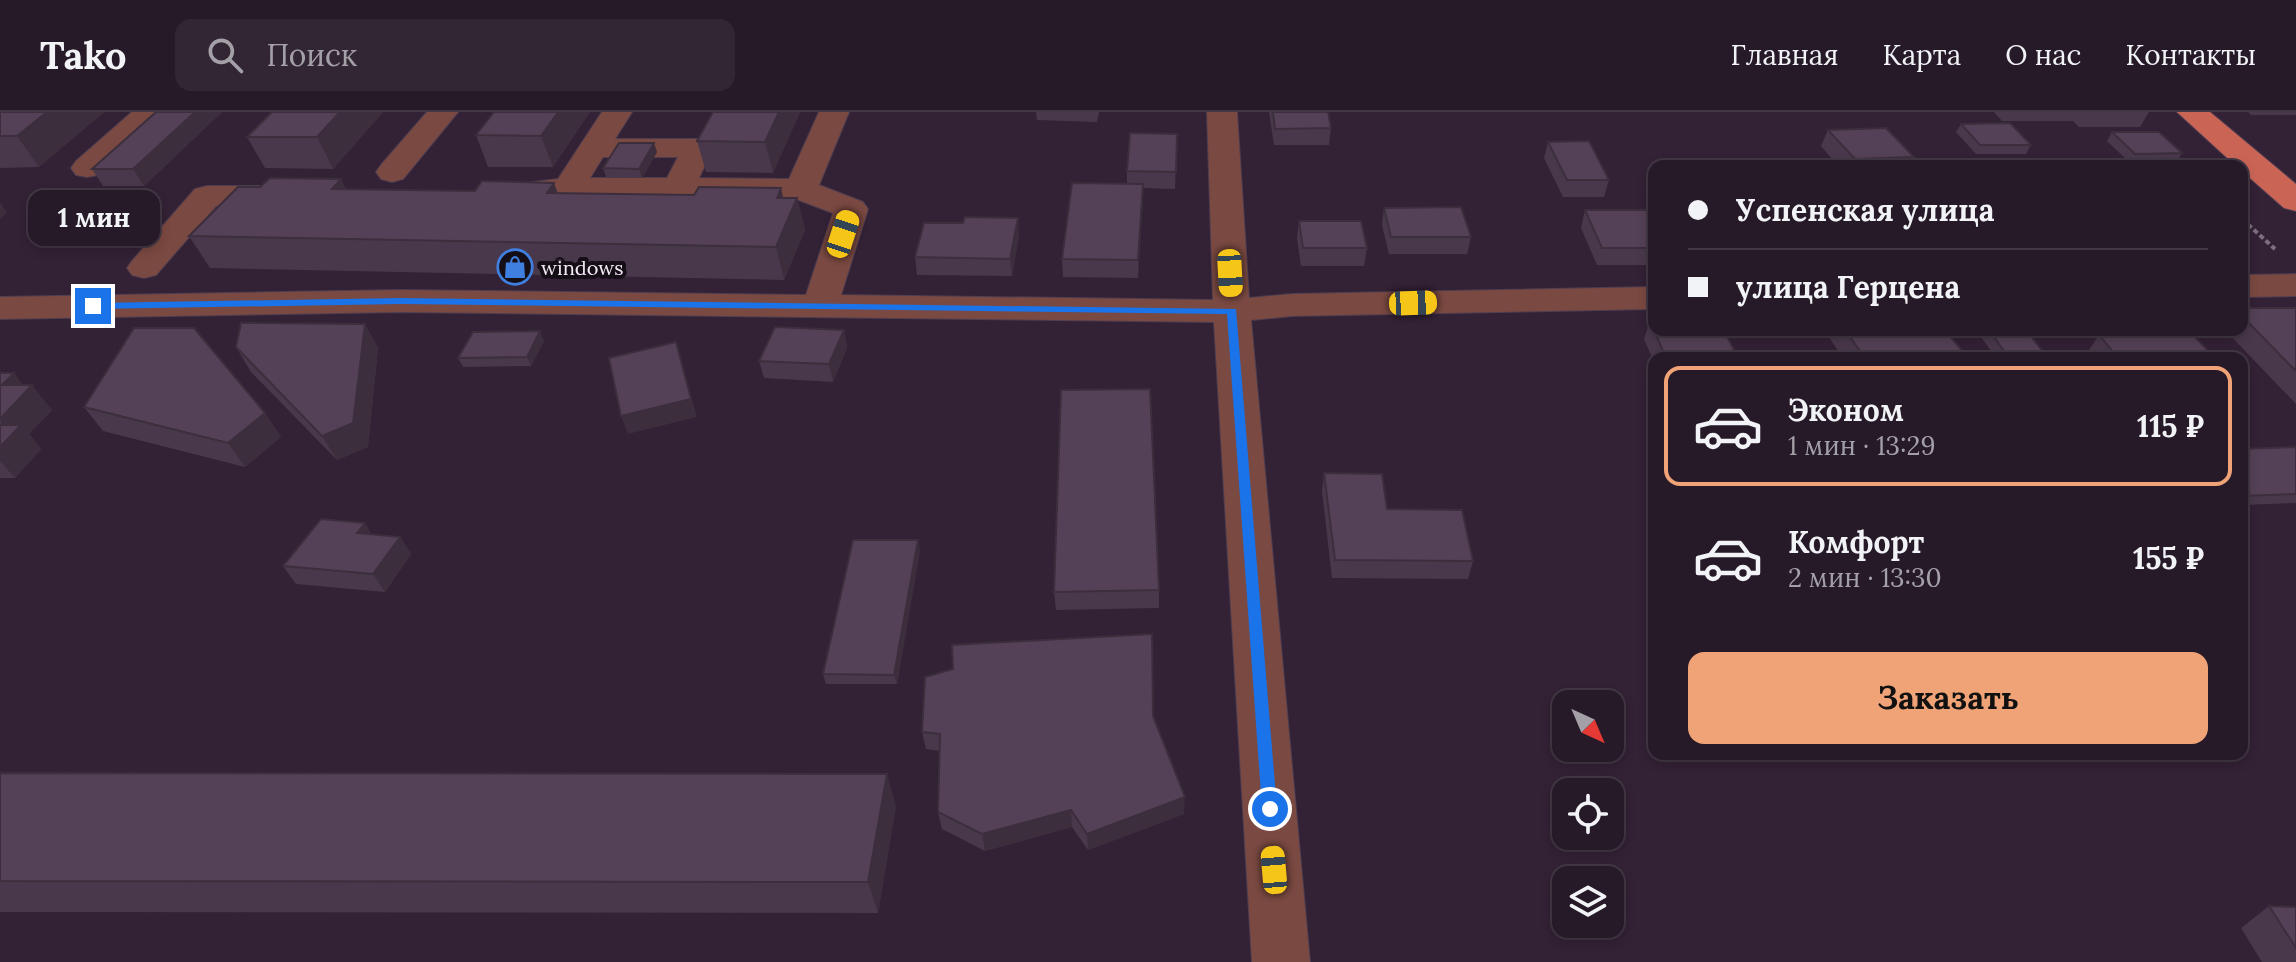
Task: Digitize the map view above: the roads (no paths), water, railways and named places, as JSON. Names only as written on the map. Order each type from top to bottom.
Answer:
[{"type":"main road","points":[[2192,112],[2296,201]]},
{"type":"street","points":[[87,168],[150,112]]},
{"type":"street","points":[[391,188],[443,112]]},
{"type":"street","points":[[568,187],[617,112]]},
{"type":"street","points":[[801,189],[834,112]]},
{"type":"street","points":[[1222,112],[1232,311],[1281,962]]},
{"type":"street","points":[[594,148],[698,148],[678,188]]},
{"type":"street","points":[[472,195],[515,195],[568,187],[801,189],[851,209],[820,306]]},
{"type":"street","points":[[144,268],[207,196],[325,196]]},
{"type":"street","points":[[2248,284],[2291,272]]},
{"type":"street","points":[[0,308],[401,301],[1232,311],[1292,305],[1648,298]]},
{"type":"place","name":"windows","points":[[515,267]]}]
